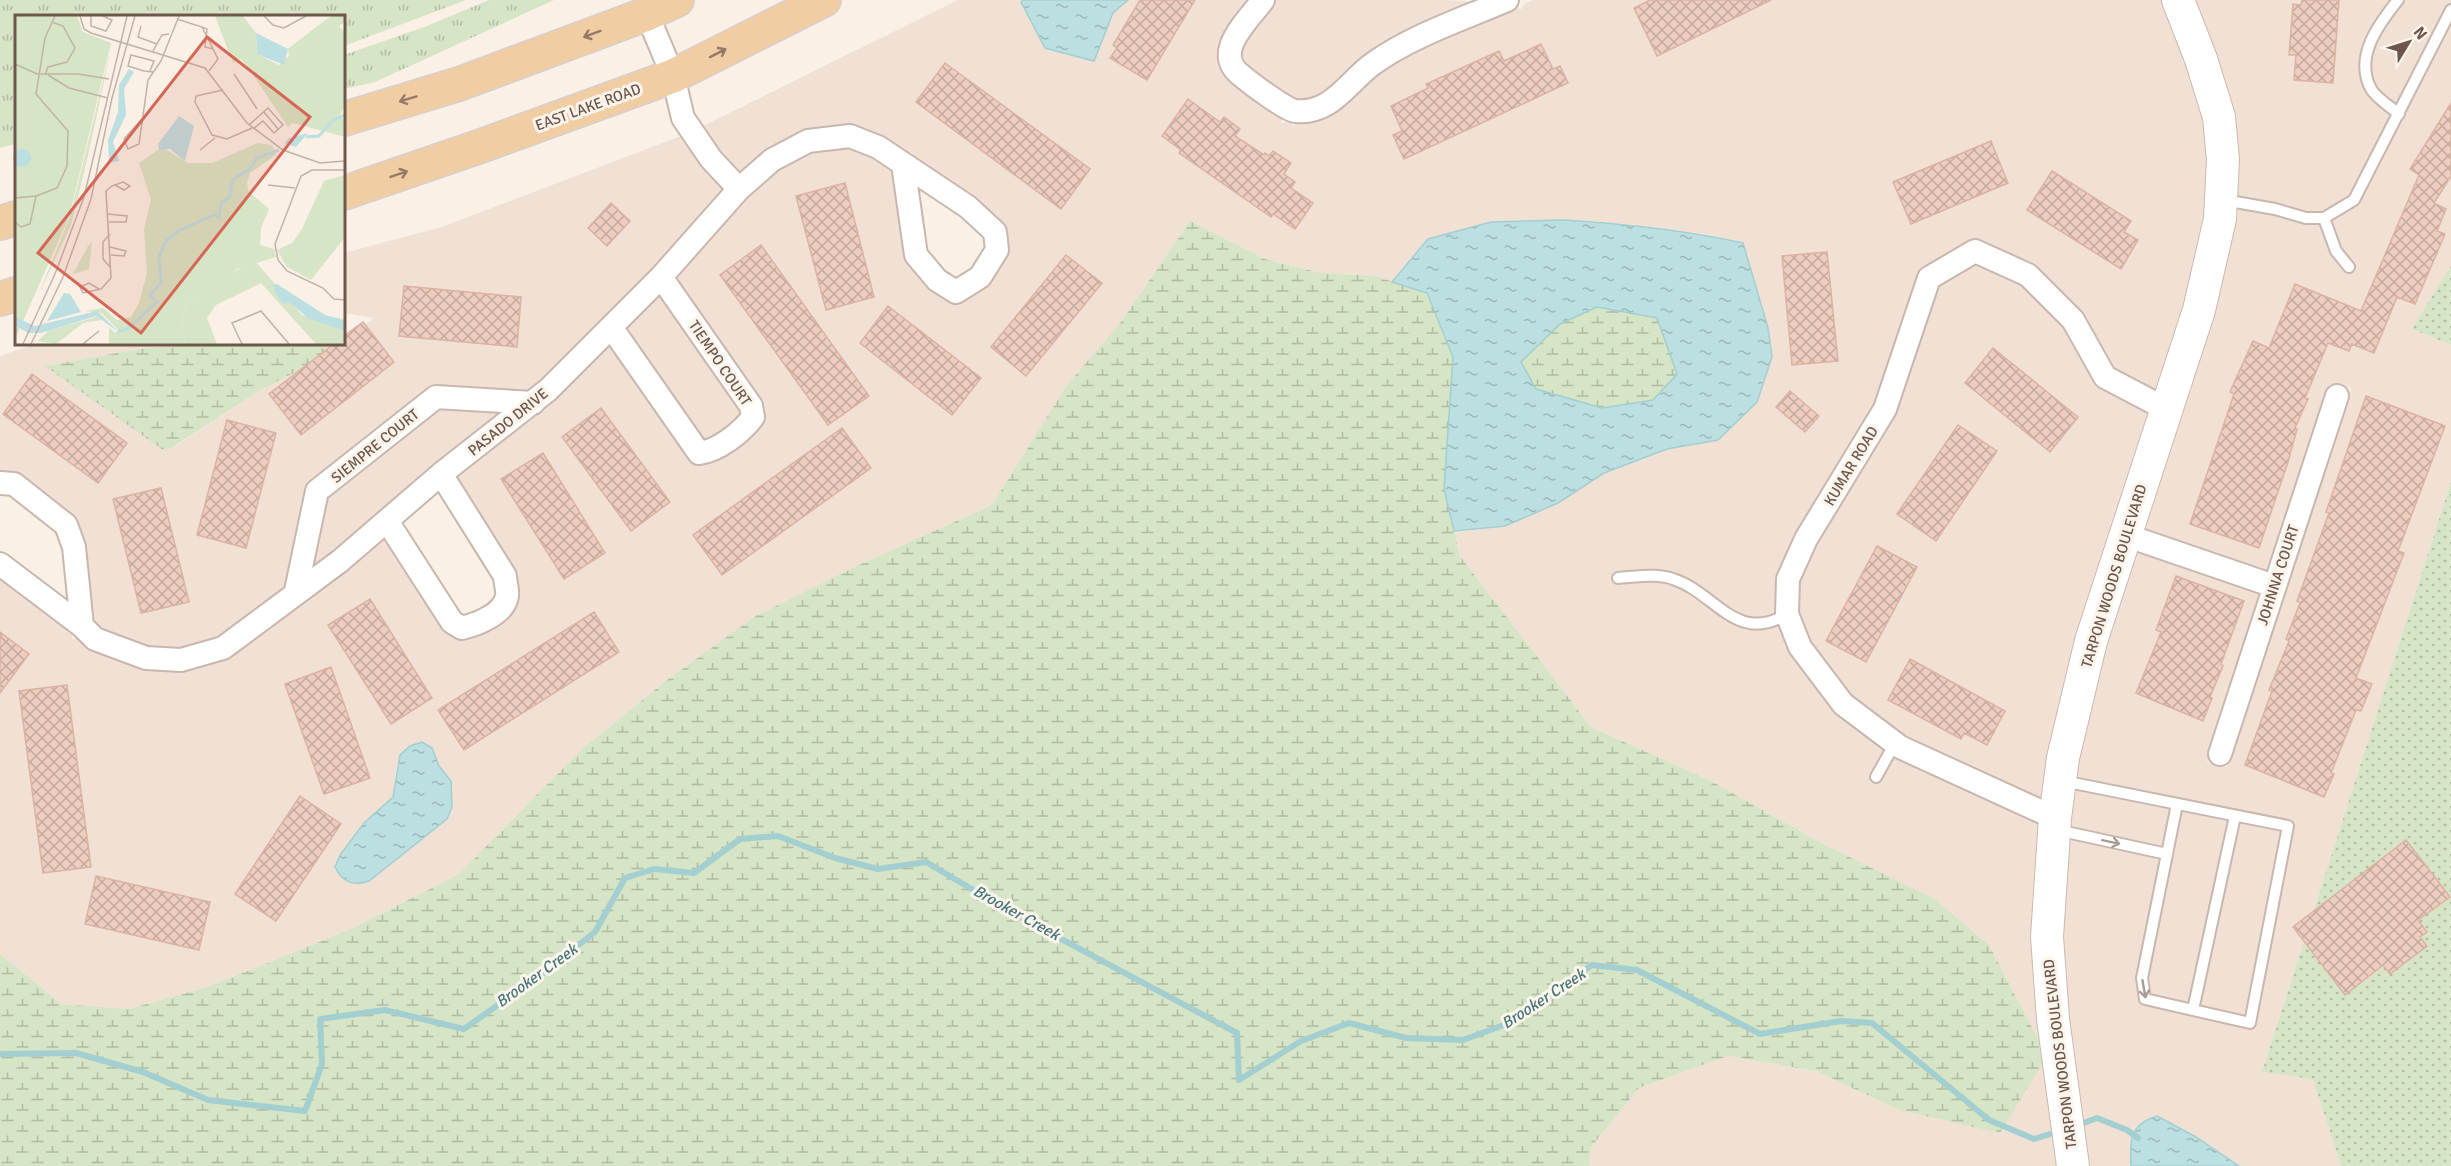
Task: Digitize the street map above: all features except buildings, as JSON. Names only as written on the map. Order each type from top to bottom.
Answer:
[{"type":"main road","points":[[345,119],[459,84],[647,14],[677,0]]},
{"type":"main road","name":"EAST LAKE ROAD","points":[[345,193],[673,76],[824,0]]},
{"type":"main road","points":[[0,223],[15,218]]},
{"type":"main road","points":[[0,299],[15,294]]},
{"type":"street","points":[[1263,0],[1228,46],[1229,58],[1239,75],[1293,112],[1318,110],[1341,94],[1373,63],[1418,38],[1507,0]]},
{"type":"street","name":"TARPON WOODS BOULEVARD","points":[[2073,1166],[2053,1019],[2047,937],[2054,824],[2063,758],[2091,641],[2199,310],[2220,219],[2223,160],[2218,117],[2201,59],[2178,0]]},
{"type":"street","points":[[647,14],[673,76],[683,118],[711,159],[740,189]]},
{"type":"street","name":"PASADO DRIVE","points":[[0,564],[82,626],[95,639],[146,658],[181,660],[223,648],[296,591],[340,561],[441,474],[533,403],[661,277],[740,189],[772,160],[808,141],[850,136],[878,147],[968,207],[995,232],[997,250],[980,277],[956,292],[937,280],[916,255],[903,164]]},
{"type":"street","name":"KUMAR ROAD","points":[[2054,824],[1895,743],[1843,704],[1800,646],[1787,614],[1788,579],[1806,539],[1885,409],[1929,278],[1976,251],[2028,275],[2073,320],[2105,377],[2166,409]]},
{"type":"street","name":"TIEMPO COURT","points":[[611,327],[699,453],[714,449],[748,424],[753,417],[751,406],[661,277]]},
{"type":"street","name":"JOHNNA COURT","points":[[2220,754],[2337,396]]},
{"type":"street","name":"SIEMPRE COURT","points":[[296,591],[317,491],[426,404],[436,397],[533,403]]},
{"type":"street","points":[[387,521],[452,622],[462,628],[475,625],[501,609],[507,596],[505,576],[441,474]]},
{"type":"street","points":[[0,483],[14,484],[66,525],[74,546],[82,626]]},
{"type":"street","points":[[2126,535],[2274,586]]},
{"type":"lane","points":[[2398,0],[2385,16],[2363,63],[2371,90],[2399,114]]},
{"type":"lane","points":[[2221,200],[2275,209],[2306,218],[2324,218],[2355,200],[2451,10]]},
{"type":"lane","points":[[2324,218],[2336,251],[2349,267]]},
{"type":"lane","points":[[1618,578],[1652,576],[1676,580],[1734,619],[1761,625],[1774,622],[1787,614]]},
{"type":"lane","points":[[1876,777],[1895,743]]},
{"type":"lane","points":[[2060,780],[2288,826],[2250,1023],[2145,999],[2142,978],[2177,804]]},
{"type":"lane","points":[[2193,1010],[2235,816]]},
{"type":"lane","points":[[2054,824],[2167,854]]},
{"type":"shaded area","points":[[958,0],[1023,0],[1021,2],[1113,13],[1128,0],[1250,0],[1220,41],[1219,64],[1232,84],[1282,117],[1281,123],[1289,122],[1294,126],[1298,122],[1323,119],[1348,101],[1379,72],[1422,47],[1516,8],[1522,9],[1524,4],[1533,0],[2166,0],[2208,120],[2209,218],[2188,309],[2081,639],[2047,1056],[1989,945],[1932,898],[1827,846],[1711,781],[1591,727],[1460,556],[1454,531],[1505,526],[1558,503],[1604,473],[1667,449],[1717,440],[1768,328],[1743,243],[1705,234],[1627,224],[1566,220],[1491,222],[1428,239],[1392,282],[1375,276],[1321,273],[1265,259],[1190,221],[1120,323],[1067,385],[992,505],[861,564],[667,680],[582,749],[459,874],[351,929],[201,989],[128,1009],[60,1004],[0,954],[0,578],[72,632],[72,639],[78,638],[90,649],[141,668],[228,657],[299,602],[305,603],[306,597],[384,537],[443,628],[455,637],[463,639],[476,635],[514,570],[456,476],[535,414],[542,414],[543,408],[609,344],[691,461],[700,464],[710,462],[764,414],[761,400],[675,276],[747,196],[778,169],[811,151],[848,147],[872,157],[893,171],[905,257],[928,287],[949,301],[1008,248],[1003,224],[974,199],[913,158],[912,152],[907,153],[883,137],[855,126],[741,174],[720,152],[703,126]],"holes":[[[422,742],[432,748],[439,766],[451,781],[452,807],[447,819],[364,823],[393,797],[397,765],[410,746]]]},
{"type":"shaded area","points":[[1275,0],[1476,2],[1315,100],[1297,101],[1248,67],[1240,53],[1240,49]]},
{"type":"shaded area","points":[[2190,0],[2451,0],[2451,266],[2412,329],[2451,345],[2451,482],[2262,1072],[2313,1079],[2341,1166],[2084,1166],[2058,936],[2074,759],[2132,548],[2261,593],[2207,762],[2227,767],[2351,388],[2330,384],[2268,572],[2139,527],[2231,220]]},
{"type":"shaded area","points":[[681,136],[701,165],[725,190],[654,269],[530,392],[438,386],[311,483],[286,586],[219,638],[181,649],[150,647],[102,630],[93,621],[85,545],[77,520],[21,476],[0,471],[0,356],[32,345],[180,345],[139,349],[46,366],[174,447],[257,392],[325,357],[340,345],[345,345],[345,341],[374,318],[345,313],[345,253],[442,227]]},
{"type":"shaded area","points":[[659,294],[741,411],[740,417],[704,442],[625,328]]},
{"type":"shaded area","points":[[438,408],[505,412],[334,553],[312,568],[327,497]]},
{"type":"shaded area","points":[[1728,1056],[1816,1071],[1899,1110],[2046,1056],[2062,1166],[1589,1166],[1591,1147],[1639,1088]]},
{"type":"green space","points":[[0,0],[466,0],[345,46],[345,15],[15,15],[15,144],[0,148]]},
{"type":"green space","points":[[489,0],[554,0],[375,82],[345,89],[345,55],[427,26]]},
{"type":"green space","points":[[1190,221],[1265,259],[1321,273],[1375,276],[1427,293],[1453,357],[1444,489],[1460,556],[1591,727],[1711,781],[1827,846],[1933,898],[1989,945],[2047,1056],[2000,1133],[1899,1110],[1816,1071],[1728,1056],[1639,1088],[1591,1147],[1589,1166],[0,1166],[0,954],[61,1004],[128,1009],[201,989],[351,929],[459,874],[582,749],[667,680],[756,616],[861,564],[992,505],[1067,385],[1120,323]]},
{"type":"green space","points":[[2451,266],[2451,345],[2412,329]]},
{"type":"green space","points":[[1598,307],[1657,318],[1677,374],[1653,400],[1602,408],[1536,389],[1521,362],[1560,324]]},
{"type":"green space","points":[[180,345],[341,345],[325,357],[257,392],[173,447],[163,450],[45,366],[139,349]]},
{"type":"green space","points":[[2451,482],[2451,1166],[2341,1166],[2313,1079],[2262,1072]]},
{"type":"water","points":[[1023,0],[1128,0],[1113,13],[1094,61],[1045,48],[1021,2]]},
{"type":"water","points":[[1566,220],[1611,223],[1677,231],[1743,243],[1768,328],[1772,357],[1757,402],[1718,440],[1667,449],[1604,473],[1558,503],[1505,526],[1454,531],[1444,489],[1453,357],[1427,293],[1392,282],[1428,239],[1491,222]],"holes":[[[1597,307],[1657,318],[1677,374],[1653,400],[1602,408],[1536,389],[1521,362],[1560,324]]]},
{"type":"water","points":[[422,742],[432,748],[439,766],[451,781],[452,807],[447,819],[369,881],[353,883],[345,880],[335,867],[340,855],[364,823],[393,797],[400,755],[410,746]]},
{"type":"water","points":[[2157,1116],[2196,1137],[2239,1166],[2131,1166],[2131,1141],[2136,1129]]},
{"type":"waterway","name":"Brooker Creek","points":[[0,1054],[76,1053],[143,1072],[208,1100],[305,1111],[322,1064],[320,1019],[385,1010],[464,1029],[543,973],[595,932],[625,878],[654,869],[694,873],[740,839],[778,836],[835,858],[878,869],[926,862],[1007,910],[1237,1033],[1239,1080],[1301,1041],[1349,1023],[1406,1038],[1463,1040],[1504,1025],[1592,965],[1637,970],[1760,1034],[1841,1021],[1872,1023],[1989,1120],[2034,1139],[2050,1134]]},
{"type":"waterway","name":"Brooker Creek","points":[[2084,1123],[2097,1118],[2127,1130],[2138,1138]]}]
